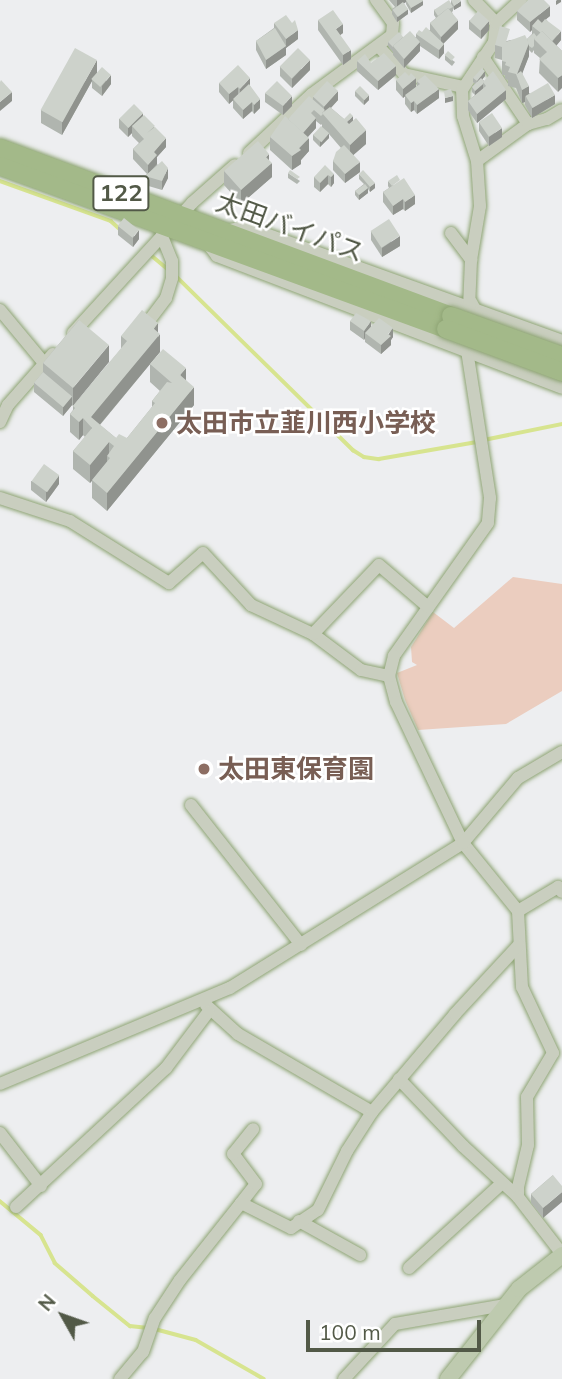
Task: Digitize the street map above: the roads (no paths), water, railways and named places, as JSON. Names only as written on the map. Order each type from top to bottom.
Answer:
[{"type":"highway","name":"太田バイパス","points":[[0,148],[205,240],[449,323],[560,346]]},
{"type":"highway","name":"太田バイパス","points":[[0,166],[171,226],[225,231],[449,323],[559,381]]},
{"type":"main road","points":[[448,1379],[519,1289],[562,1254]]},
{"type":"street","points":[[0,422],[8,405],[44,363],[171,226],[312,94],[379,47],[394,31],[387,13],[376,0]]},
{"type":"street","points":[[474,0],[496,23]]},
{"type":"street","points":[[518,1197],[517,1187],[528,1145],[527,1097],[553,1053],[522,987],[518,911],[463,843],[396,702],[389,676],[394,656],[488,523],[490,498],[482,439],[467,349],[458,342],[472,308],[471,260],[480,206],[477,161],[463,116],[463,87],[494,42],[496,23],[520,0]]},
{"type":"street","points":[[379,47],[404,74],[463,87]]},
{"type":"street","points":[[483,57],[528,124]]},
{"type":"street","points":[[477,161],[528,124],[547,119],[562,110]]},
{"type":"street","points":[[148,322],[166,298],[172,278],[171,226]]},
{"type":"street","points":[[225,231],[246,227],[472,308],[560,346]]},
{"type":"street","points":[[451,233],[471,260]]},
{"type":"street","points":[[205,240],[217,256],[559,381]]},
{"type":"street","points":[[0,310],[44,363]]},
{"type":"street","points":[[0,498],[70,521],[169,583],[203,553],[251,605],[313,634],[360,670],[389,676]]},
{"type":"street","points":[[313,634],[379,565],[428,607]]},
{"type":"street","points":[[0,1084],[230,988],[463,843],[519,778],[562,752]]},
{"type":"street","points":[[191,805],[301,945]]},
{"type":"street","points":[[518,911],[558,887],[562,892]]},
{"type":"street","points":[[241,1203],[291,1228],[318,1210],[347,1151],[372,1112],[519,945]]},
{"type":"street","points":[[202,999],[209,1011],[238,1034],[372,1112]]},
{"type":"street","points":[[16,1207],[166,1068],[209,1011]]},
{"type":"street","points":[[399,1079],[501,1184],[518,1197],[562,1254]]},
{"type":"street","points":[[120,1379],[143,1352],[155,1318],[180,1280],[256,1184],[233,1154],[253,1129]]},
{"type":"street","points":[[0,1133],[41,1186]]},
{"type":"street","points":[[409,1268],[501,1184]]},
{"type":"street","points":[[299,1221],[360,1255]]},
{"type":"street","points":[[344,1379],[395,1324],[505,1305]]},
{"type":"waterway","points":[[0,181],[111,221],[121,230]]},
{"type":"waterway","points":[[151,255],[169,270]]},
{"type":"waterway","points":[[175,275],[353,450],[364,457],[379,459],[477,442]]},
{"type":"waterway","points":[[484,440],[562,424]]},
{"type":"waterway","points":[[0,1201],[41,1235],[55,1263],[93,1296],[130,1326],[148,1328]]},
{"type":"waterway","points":[[155,1329],[196,1340],[264,1379]]},
{"type":"place","name":"太田市立韮川西小学校","points":[[162,423]]},
{"type":"place","name":"太田東保育園","points":[[204,769]]}]
